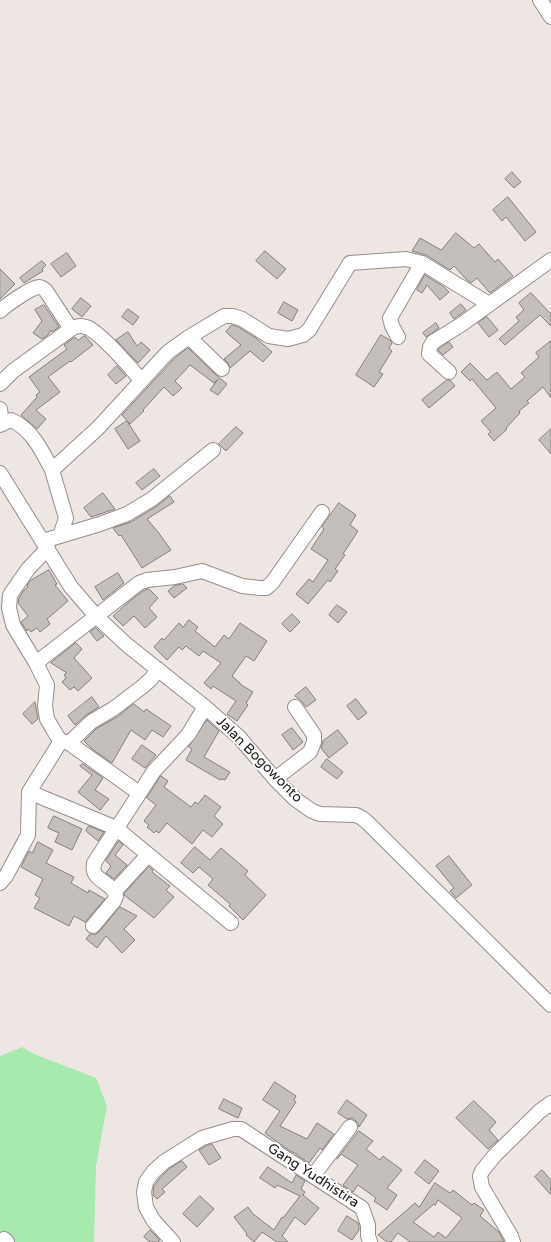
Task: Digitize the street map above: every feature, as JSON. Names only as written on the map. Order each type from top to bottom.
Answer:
[{"type":"street","points":[[540,0],[551,16]]},
{"type":"street","points":[[52,470],[98,428],[168,352],[224,316],[242,319],[269,336],[288,339],[303,335],[309,330],[350,263],[406,259],[422,263],[489,304]]},
{"type":"street","points":[[449,372],[429,354],[433,342],[462,324],[551,260]]},
{"type":"street","points":[[398,337],[390,318],[422,263]]},
{"type":"street","points":[[0,311],[28,291],[40,287],[46,291],[71,329]]},
{"type":"street","points":[[0,384],[13,371],[76,326],[91,329],[101,337],[141,380]]},
{"type":"street","points":[[189,337],[222,369]]},
{"type":"street","points":[[0,409],[1,425],[11,420],[25,428],[41,447],[52,470],[66,518],[60,536]]},
{"type":"street","points":[[139,793],[57,736],[44,706],[47,685],[13,625],[9,608],[10,595],[46,545],[60,536],[127,514],[152,499],[213,450]]},
{"type":"street","name":"Jalan Bogowonto","points":[[0,472],[71,587],[96,616],[127,645],[205,707],[239,738],[295,799],[312,811],[320,814],[356,815],[368,822],[551,1005]]},
{"type":"street","points":[[36,663],[138,583],[147,580],[175,577],[202,571],[242,586],[266,588],[272,583],[322,512]]},
{"type":"street","points":[[0,883],[10,869],[28,835],[29,792],[65,742],[142,687],[158,669]]},
{"type":"street","points":[[93,926],[116,896],[115,891],[95,874],[93,870],[94,863],[154,771],[188,734],[205,707]]},
{"type":"street","points":[[275,779],[313,748],[314,735],[295,707]]},
{"type":"street","points":[[29,792],[116,828],[231,923]]},
{"type":"street","points":[[115,891],[148,855]]},
{"type":"street","points":[[513,1242],[482,1187],[480,1176],[495,1155],[540,1111],[551,1103]]},
{"type":"street","points":[[313,1176],[350,1127]]},
{"type":"street","name":"Gang Yudhistira","points":[[173,1242],[153,1220],[146,1206],[144,1192],[146,1182],[164,1162],[202,1138],[233,1129],[241,1129],[362,1208],[368,1225],[370,1242]]},
{"type":"green space","points":[[22,1047],[34,1054],[96,1078],[107,1106],[96,1166],[94,1242],[0,1242],[0,1056]]},
{"type":"building","points":[[512,172],[521,182],[514,188],[505,179]]},
{"type":"building","points":[[508,197],[536,232],[525,241],[506,217],[502,221],[493,210]]},
{"type":"building","points":[[456,233],[474,248],[479,244],[495,262],[498,259],[513,276],[490,293],[477,278],[471,283],[454,266],[450,270],[426,255],[412,251],[420,238],[441,250]]},
{"type":"building","points":[[265,251],[286,269],[277,279],[256,261]]},
{"type":"building","points":[[67,253],[76,266],[61,277],[51,264]]},
{"type":"building","points":[[42,261],[46,265],[42,269],[43,271],[24,283],[20,278]]},
{"type":"building","points":[[0,269],[15,284],[0,299]]},
{"type":"building","points":[[425,275],[449,292],[440,300],[427,285],[422,293],[417,290]]},
{"type":"building","points":[[531,293],[551,314],[551,326],[540,315],[505,345],[499,339],[519,321],[516,317],[524,310],[519,303]]},
{"type":"building","points":[[81,298],[91,306],[82,317],[72,309]]},
{"type":"building","points":[[284,302],[298,310],[292,321],[278,313]]},
{"type":"building","points":[[461,304],[466,310],[454,319],[450,313]]},
{"type":"building","points":[[44,305],[59,327],[52,332],[51,330],[42,339],[33,333],[42,321],[35,310]]},
{"type":"building","points":[[128,309],[139,317],[133,325],[122,317]]},
{"type":"building","points":[[487,317],[498,330],[489,337],[478,323]]},
{"type":"building","points":[[436,323],[439,328],[426,337],[423,333]]},
{"type":"building","points":[[232,325],[256,338],[272,352],[263,362],[250,351],[230,368],[224,359],[241,345],[226,332]]},
{"type":"building","points":[[128,332],[137,346],[141,342],[150,350],[138,363],[116,340]]},
{"type":"building","points":[[381,335],[390,340],[392,343],[389,348],[392,351],[379,372],[383,374],[374,387],[356,375]]},
{"type":"building","points":[[84,336],[93,345],[48,377],[60,392],[36,410],[46,419],[37,429],[21,415],[40,392],[29,377],[67,349],[64,345],[75,337],[78,340]]},
{"type":"building","points":[[551,341],[551,398],[543,387],[527,401],[529,403],[519,411],[520,413],[507,429],[494,441],[488,434],[491,432],[481,421],[496,408],[472,379],[470,381],[461,372],[470,363],[487,380],[497,372],[511,389],[525,377],[521,373],[539,357],[536,353]]},
{"type":"building","points":[[449,342],[453,347],[443,355],[438,350]]},
{"type":"building","points":[[188,348],[227,384],[218,395],[210,390],[218,379],[214,383],[190,365],[175,381],[182,388],[173,396],[164,387],[144,411],[130,424],[122,415],[174,359]]},
{"type":"building","points":[[117,366],[126,376],[116,384],[108,375]]},
{"type":"building","points":[[447,380],[450,380],[455,386],[429,408],[422,400]]},
{"type":"building","points":[[127,421],[140,441],[128,449],[115,429]]},
{"type":"building","points":[[236,427],[243,433],[226,451],[219,444]]},
{"type":"building","points":[[551,429],[551,454],[539,440]]},
{"type":"building","points":[[154,469],[160,476],[142,490],[136,483]]},
{"type":"building","points":[[103,493],[115,509],[91,517],[84,508]]},
{"type":"building","points":[[170,496],[174,502],[147,519],[171,550],[142,568],[121,535],[119,536],[113,528],[131,522]]},
{"type":"building","points":[[339,503],[356,515],[350,525],[358,531],[335,569],[338,571],[308,604],[296,594],[309,579],[313,582],[328,560],[311,549],[324,529],[322,527]]},
{"type":"building","points":[[49,570],[57,584],[55,585],[68,601],[47,619],[50,624],[40,632],[37,628],[31,632],[28,629],[27,631],[21,622],[28,616],[18,603],[19,598],[28,587],[27,585],[30,581]]},
{"type":"building","points":[[118,573],[124,583],[103,600],[95,587]]},
{"type":"building","points":[[183,584],[187,588],[174,598],[168,591],[174,586]]},
{"type":"building","points":[[149,589],[158,598],[149,608],[157,617],[145,628],[134,616],[123,626],[113,616],[143,591]]},
{"type":"building","points":[[337,605],[347,612],[338,623],[329,615]]},
{"type":"building","points":[[292,614],[300,622],[290,632],[282,624]]},
{"type":"building","points":[[189,620],[198,627],[195,631],[215,647],[224,635],[229,639],[240,623],[267,641],[254,661],[246,656],[232,676],[240,684],[253,692],[246,703],[248,705],[237,721],[227,714],[236,701],[213,686],[211,689],[204,683],[221,663],[203,651],[199,656],[186,646],[182,650],[179,647],[167,660],[154,647],[162,638],[164,640],[179,623],[183,627]]},
{"type":"building","points":[[96,628],[104,636],[97,641],[90,632]]},
{"type":"building","points":[[76,643],[82,649],[74,658],[92,678],[78,691],[74,687],[70,690],[62,682],[66,678],[64,675],[67,673],[51,663]]},
{"type":"building","points":[[306,687],[316,700],[306,707],[295,696]]},
{"type":"building","points":[[92,697],[99,707],[75,725],[68,716]]},
{"type":"building","points":[[356,699],[367,713],[358,720],[347,706]]},
{"type":"building","points":[[35,702],[38,719],[32,724],[23,714]]},
{"type":"building","points":[[134,704],[144,712],[146,709],[171,726],[163,737],[152,730],[145,740],[131,730],[112,763],[84,741],[96,729],[117,717]]},
{"type":"building","points":[[207,720],[219,731],[204,757],[230,772],[225,780],[220,780],[186,760],[192,749],[189,747]]},
{"type":"building","points":[[292,728],[303,742],[293,750],[282,735]]},
{"type":"building","points":[[338,730],[348,743],[329,758],[321,748],[323,741]]},
{"type":"building","points":[[142,745],[156,755],[145,768],[132,759]]},
{"type":"building","points":[[327,759],[343,772],[337,779],[321,767]]},
{"type":"building","points":[[83,764],[103,778],[95,790],[109,799],[100,810],[78,792],[92,775],[80,766]]},
{"type":"building","points":[[161,776],[168,781],[164,787],[191,807],[195,802],[198,804],[205,795],[221,807],[214,816],[223,824],[212,837],[203,830],[192,844],[167,823],[159,833],[156,831],[154,833],[147,827],[149,825],[144,821],[156,805],[147,798]]},
{"type":"building","points":[[54,816],[82,829],[72,850],[55,842],[59,833],[48,828]]},
{"type":"building","points":[[89,826],[104,832],[98,841],[86,831]]},
{"type":"building","points":[[119,841],[123,845],[115,855],[127,865],[114,879],[106,873],[111,866],[106,861]]},
{"type":"building","points":[[38,842],[53,850],[46,863],[74,877],[71,883],[88,893],[89,890],[105,899],[85,922],[74,916],[69,926],[34,908],[40,898],[35,895],[43,879],[21,867],[29,851],[32,853]]},
{"type":"building","points":[[195,847],[210,860],[221,848],[248,871],[245,875],[266,895],[243,920],[229,906],[230,904],[208,885],[213,879],[199,867],[193,873],[181,863]]},
{"type":"building","points":[[449,856],[472,885],[456,898],[450,891],[454,888],[436,866]]},
{"type":"building","points":[[149,867],[153,870],[152,872],[170,886],[166,890],[174,897],[154,918],[124,895]]},
{"type":"building","points":[[120,907],[137,916],[124,929],[135,940],[122,953],[106,936],[97,948],[86,939],[90,934],[99,932]]},
{"type":"building","points":[[275,1082],[296,1096],[294,1100],[296,1102],[280,1126],[307,1139],[317,1123],[334,1134],[309,1163],[265,1133],[280,1111],[263,1100]]},
{"type":"building","points":[[224,1099],[242,1108],[238,1118],[219,1109]]},
{"type":"building","points":[[347,1100],[367,1115],[359,1127],[358,1123],[352,1118],[347,1119],[338,1113]]},
{"type":"building","points":[[474,1101],[496,1122],[489,1130],[498,1140],[488,1149],[456,1118]]},
{"type":"building","points":[[359,1131],[373,1141],[366,1149],[380,1160],[383,1156],[402,1170],[387,1188],[397,1195],[387,1210],[374,1201],[376,1198],[358,1185],[353,1192],[343,1185],[358,1165],[341,1154],[337,1159]]},
{"type":"building","points":[[212,1144],[221,1158],[209,1165],[199,1150]]},
{"type":"building","points":[[425,1160],[439,1171],[429,1184],[415,1173]]},
{"type":"building","points":[[182,1161],[187,1167],[162,1189],[165,1192],[157,1199],[153,1195],[154,1186],[169,1169]]},
{"type":"building","points":[[268,1167],[292,1183],[296,1175],[305,1181],[301,1189],[305,1192],[303,1195],[319,1208],[305,1225],[295,1217],[282,1236],[288,1242],[277,1242],[262,1232],[254,1242],[246,1235],[234,1217],[248,1207],[253,1214],[274,1230],[282,1217],[300,1196],[277,1185],[275,1188],[260,1178]]},
{"type":"building","points":[[542,1170],[551,1180],[551,1195],[535,1177]]},
{"type":"building","points":[[435,1183],[450,1193],[453,1190],[472,1205],[474,1203],[484,1210],[480,1216],[499,1232],[504,1242],[410,1242],[398,1233],[391,1242],[387,1242],[378,1235],[415,1203],[419,1207]],"holes":[[[438,1200],[462,1218],[446,1238],[438,1232],[434,1237],[413,1222],[435,1205]]]},
{"type":"building","points":[[200,1196],[214,1209],[197,1227],[183,1214]]},
{"type":"building","points":[[347,1216],[358,1223],[359,1226],[359,1230],[352,1240],[338,1231]]},
{"type":"building","points":[[150,1230],[160,1240],[158,1242],[150,1242],[144,1237]]}]
